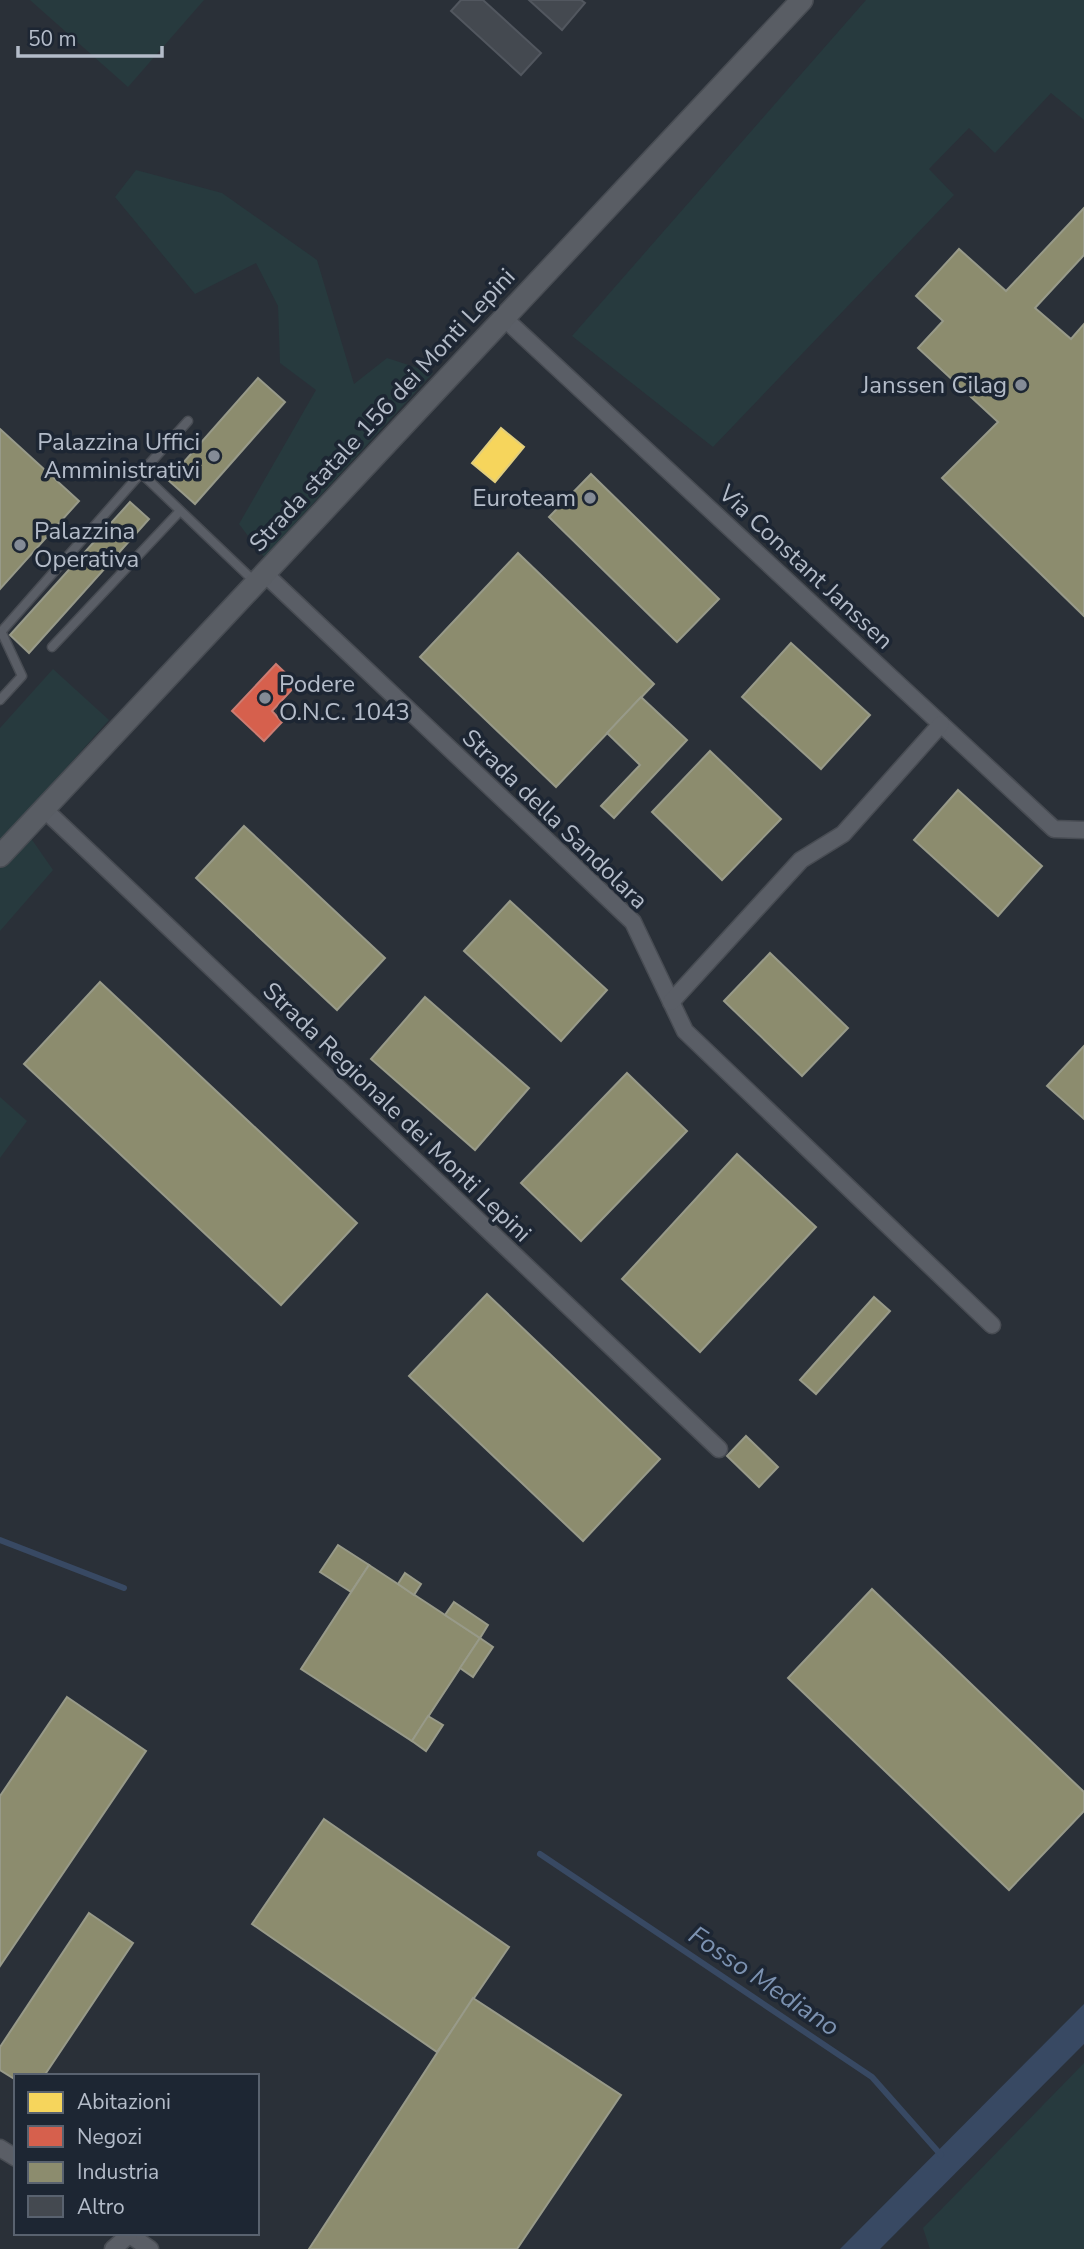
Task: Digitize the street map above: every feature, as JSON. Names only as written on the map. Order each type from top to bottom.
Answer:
[{"type":"main road","name":"Strada statale 156 dei Monti Lepini","points":[[0,856],[802,0]]},
{"type":"street","name":"Via Constant Janssen","points":[[504,318],[1054,829],[1084,830]]},
{"type":"street","name":"Strada della Sandolara","points":[[260,578],[633,922],[685,1031],[992,1325]]},
{"type":"street","points":[[671,1002],[801,860],[844,834],[941,724]]},
{"type":"street","name":"Strada Regionale dei Monti Lepini","points":[[44,809],[719,1449]]},
{"type":"street","points":[[113,2249],[127,2235]]},
{"type":"street","points":[[129,2235],[150,2249]]},
{"type":"lane","points":[[0,700],[22,676],[1,632],[188,421]]},
{"type":"lane","points":[[141,473],[180,511],[260,578]]},
{"type":"lane","points":[[52,647],[180,511]]},
{"type":"green space","points":[[30,0],[204,0],[128,87]]},
{"type":"green space","points":[[866,0],[1084,0],[1084,120],[1051,93],[995,153],[969,128],[929,169],[954,195],[713,447],[572,336]]},
{"type":"green space","points":[[136,170],[222,193],[317,260],[354,384],[387,358],[433,373],[264,557],[239,524],[316,390],[280,363],[278,306],[256,263],[195,294],[115,197]]},
{"type":"green space","points":[[53,669],[109,720],[19,821],[53,870],[0,931],[0,728]]},
{"type":"green space","points":[[0,1097],[27,1121],[0,1158]]},
{"type":"green space","points":[[1084,2063],[1084,2249],[930,2249],[923,2228]]},
{"type":"water","points":[[1084,2004],[1084,2044],[880,2249],[840,2249]]},
{"type":"building: Abitazioni","points":[[501,428],[524,447],[495,482],[472,463]]},
{"type":"building: Negozi","name":"Podere O.N.C. 1043","points":[[276,664],[297,684],[272,711],[282,722],[264,741],[232,711]]},
{"type":"building: Industria","name":"Janssen Cilag","points":[[1084,208],[1084,255],[1035,308],[1071,339],[1084,324],[1084,616],[942,478],[998,422],[918,348],[943,321],[916,296],[959,249],[1006,291]]},
{"type":"building: Industria","name":"Palazzina Uffici Amministrativi","points":[[258,378],[285,402],[195,504],[168,480]]},
{"type":"building: Industria","name":"Palazzina Operativa","points":[[0,429],[79,501],[0,589]]},
{"type":"building: Industria","points":[[591,474],[719,599],[677,642],[549,517]]},
{"type":"building: Industria","points":[[130,502],[149,519],[29,653],[10,635]]},
{"type":"building: Industria","points":[[518,553],[654,684],[556,787],[420,657]]},
{"type":"building: Industria","points":[[791,643],[870,715],[821,769],[742,697]]},
{"type":"building: Industria","points":[[641,697],[687,740],[614,818],[601,806],[640,765],[607,733]]},
{"type":"building: Industria","points":[[710,751],[781,819],[722,880],[652,812]]},
{"type":"building: Industria","points":[[958,790],[1042,866],[998,916],[914,840]]},
{"type":"building: Industria","points":[[244,826],[385,958],[337,1010],[196,878]]},
{"type":"building: Industria","points":[[510,901],[607,990],[561,1041],[464,951]]},
{"type":"building: Industria","points":[[770,953],[848,1028],[802,1076],[724,1001]]},
{"type":"building: Industria","points":[[100,982],[357,1223],[281,1305],[24,1064]]},
{"type":"building: Industria","points":[[425,997],[529,1088],[475,1150],[371,1059]]},
{"type":"building: Industria","points":[[1084,1046],[1084,1119],[1047,1086]]},
{"type":"building: Industria","points":[[627,1073],[687,1131],[581,1241],[521,1183]]},
{"type":"building: Industria","points":[[737,1154],[816,1227],[700,1352],[622,1279]]},
{"type":"building: Industria","points":[[487,1294],[660,1459],[583,1541],[409,1376]]},
{"type":"building: Industria","points":[[874,1297],[890,1311],[816,1394],[800,1380]]},
{"type":"building: Industria","points":[[746,1436],[778,1467],[759,1487],[727,1456]]},
{"type":"building: Industria","points":[[338,1545],[369,1565],[351,1592],[320,1572]]},
{"type":"building: Industria","points":[[369,1565],[480,1638],[412,1741],[301,1669]]},
{"type":"building: Industria","points":[[405,1573],[421,1584],[414,1595],[398,1584]]},
{"type":"building: Industria","points":[[872,1589],[1084,1792],[1084,1811],[1009,1890],[788,1678]]},
{"type":"building: Industria","points":[[454,1602],[488,1625],[480,1638],[445,1615]]},
{"type":"building: Industria","points":[[480,1638],[493,1647],[473,1677],[460,1668]]},
{"type":"building: Industria","points":[[67,1697],[146,1751],[0,1966],[0,1796]]},
{"type":"building: Industria","points":[[428,1716],[443,1725],[426,1751],[412,1741]]},
{"type":"building: Industria","points":[[324,1819],[509,1947],[437,2052],[252,1924]]},
{"type":"building: Industria","points":[[89,1913],[133,1943],[45,2074],[14,2074],[14,2079],[0,2070],[0,2047]]},
{"type":"building: Industria","points":[[473,1998],[621,2095],[517,2249],[309,2249]]},
{"type":"building: Altro","points":[[461,0],[483,0],[541,53],[521,75],[451,11]]},
{"type":"building: Altro","points":[[529,0],[581,0],[585,3],[562,30]]},
{"type":"waterway","name":"Fosso Mediano","points":[[0,1540],[124,1588]]},
{"type":"waterway","name":"Fosso Mediano","points":[[540,1854],[872,2077],[941,2155]]},
{"type":"place","name":"Janssen Cilag","points":[[1021,385]]},
{"type":"place","name":"Palazzina Uffici Amministrativi","points":[[214,456]]},
{"type":"place","name":"Euroteam","points":[[590,498]]},
{"type":"place","name":"Palazzina Operativa","points":[[20,545]]},
{"type":"place","name":"Podere O.N.C. 1043","points":[[265,698]]}]
